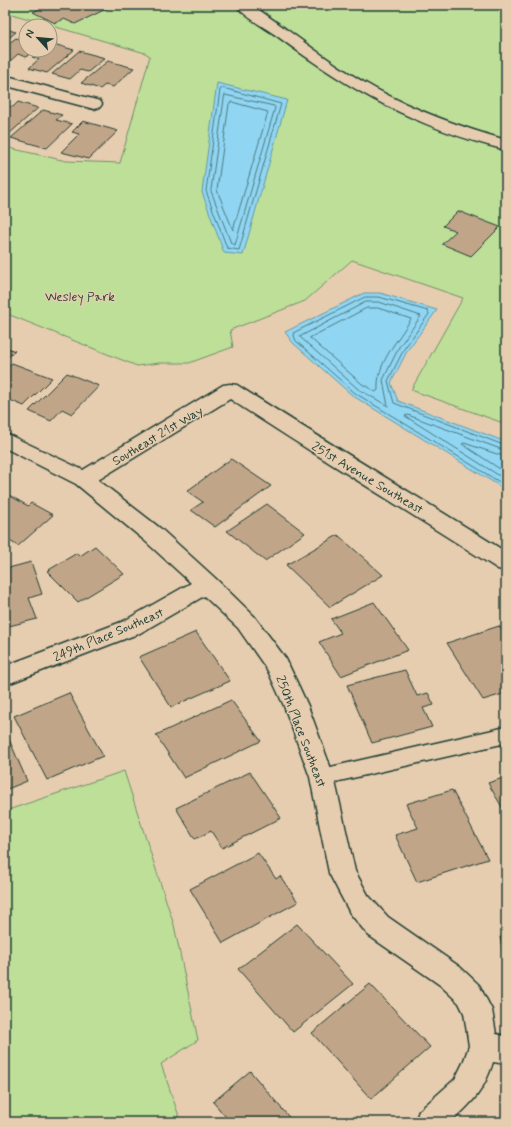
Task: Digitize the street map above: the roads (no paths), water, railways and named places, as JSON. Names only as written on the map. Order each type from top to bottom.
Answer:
[{"type":"street","points":[[243,5],[346,76],[390,102],[454,129],[506,145]]},
{"type":"street","points":[[5,83],[11,82],[94,104]]},
{"type":"street","name":"Southeast 21st Way","points":[[83,479],[230,390]]},
{"type":"street","name":"251st Avenue Southeast","points":[[230,390],[335,458],[410,502],[506,563]]},
{"type":"street","name":"250th Place Southeast","points":[[5,440],[83,479],[152,534],[246,622],[278,666],[296,706],[322,777],[342,873],[358,904],[378,926],[450,976],[469,994],[478,1010],[494,1048]]},
{"type":"street","name":"249th Place Southeast","points":[[5,676],[132,627],[168,608],[207,584]]},
{"type":"street","points":[[430,1122],[465,1089],[476,1069],[494,1048]]},
{"type":"lane","points":[[322,777],[506,735]]},
{"type":"water","points":[[217,83],[287,100],[243,255],[224,253],[202,192]]},
{"type":"water","points":[[364,293],[380,293],[437,310],[407,351],[391,383],[398,401],[506,442],[506,490],[353,396],[293,343],[285,332]]},
{"type":"park label","name":"Wesley Park","points":[[80,296]]}]
